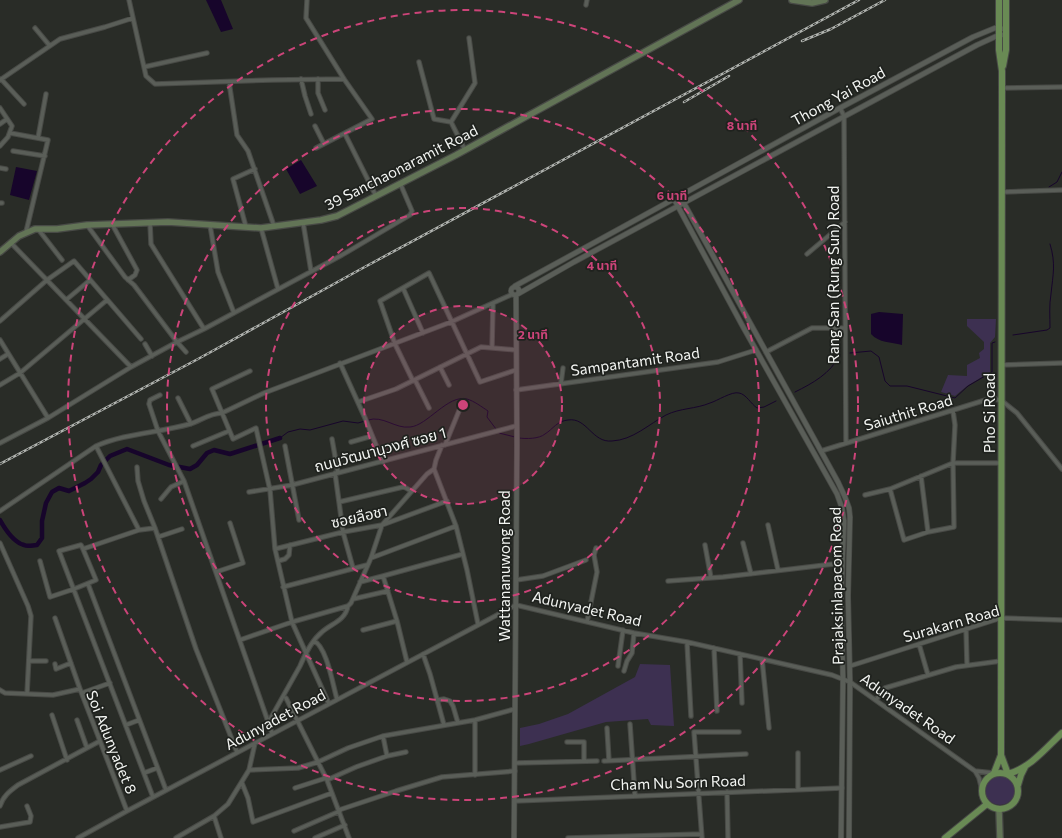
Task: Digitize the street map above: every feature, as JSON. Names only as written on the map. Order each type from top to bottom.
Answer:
[{"type":"main road","name":"39 Sanchaonaramit Road","points":[[0,252],[11,242],[26,232],[38,229],[57,229],[87,225],[168,222],[261,228],[321,220],[337,216],[465,150],[739,0]]},
{"type":"main road","points":[[792,0],[812,3],[825,0]]},
{"type":"main road","name":"Pho Si Road","points":[[999,0],[1006,50],[1002,71]]},
{"type":"main road","name":"Pho Si Road","points":[[994,774],[1001,755],[1002,71],[1000,50],[1006,11],[1006,0]]},
{"type":"main road","points":[[1006,11],[1008,22],[1008,46],[1006,50]]},
{"type":"main road","points":[[1008,774],[1025,767],[1062,733]]},
{"type":"main road","name":"Pho Si Road","points":[[1001,755],[1008,774]]},
{"type":"main road","points":[[1018,785],[1013,777],[1008,774],[1000,772],[994,774],[986,779],[982,790],[983,798],[987,804],[994,808],[1000,809],[1007,808],[1014,803],[1018,796],[1018,785],[1025,767]]},
{"type":"main road","points":[[945,838],[987,804]]},
{"type":"main road","points":[[1000,809],[1000,838]]},
{"type":"street","points":[[129,0],[146,76],[155,84],[344,79]]},
{"type":"street","points":[[307,0],[306,18],[344,79],[372,119],[316,148]]},
{"type":"street","points":[[586,5],[587,0]]},
{"type":"street","points":[[24,104],[1,79],[60,39],[133,18]]},
{"type":"street","points":[[35,28],[50,46]]},
{"type":"street","name":"Thong Yai Road","points":[[516,294],[519,288],[515,286],[534,275],[840,108],[973,37],[994,28],[1003,32]]},
{"type":"street","name":"Thong Yai Road","points":[[516,294],[844,116],[1003,32]]},
{"type":"street","points":[[973,37],[977,45]]},
{"type":"street","points":[[451,122],[475,83],[469,38]]},
{"type":"street","points":[[144,67],[207,53]]},
{"type":"street","points":[[419,62],[434,119],[451,122]]},
{"type":"street","points":[[301,79],[305,96],[312,114]]},
{"type":"street","points":[[318,79],[318,94],[325,110]]},
{"type":"street","points":[[229,82],[237,135],[248,151],[274,226]]},
{"type":"street","points":[[1002,88],[1062,87]]},
{"type":"street","points":[[38,138],[46,94]]},
{"type":"street","points":[[0,108],[12,126],[8,137],[0,146]]},
{"type":"street","name":"Rang San (Rung Sun) Road","points":[[840,108],[844,116],[846,443]]},
{"type":"street","points":[[0,124],[7,118]]},
{"type":"street","points":[[451,122],[465,150]]},
{"type":"street","points":[[315,126],[324,144]]},
{"type":"street","points":[[10,133],[48,140],[26,232]]},
{"type":"street","points":[[345,134],[376,196]]},
{"type":"street","points":[[13,151],[45,156]]},
{"type":"street","points":[[0,168],[6,169]]},
{"type":"street","points":[[246,227],[233,179],[255,169]]},
{"type":"street","points":[[0,443],[48,418],[131,367],[342,255],[410,215],[412,212],[400,184]]},
{"type":"street","points":[[1002,192],[1062,190]]},
{"type":"street","name":"Prajaksinlapacom Road","points":[[680,196],[838,482],[849,508],[849,838]]},
{"type":"street","name":"Prajaksinlapacom Road","points":[[674,199],[756,350],[815,453],[837,494],[842,508],[844,521],[842,563],[843,679],[841,838]]},
{"type":"street","points":[[303,222],[311,271]]},
{"type":"street","points":[[807,254],[845,222]]},
{"type":"street","points":[[150,223],[151,244],[204,329]]},
{"type":"street","points":[[112,224],[138,270],[128,280]]},
{"type":"street","points":[[87,225],[128,280],[134,285],[186,352]]},
{"type":"street","points":[[210,225],[218,272],[234,313]]},
{"type":"street","points":[[261,228],[278,289]]},
{"type":"street","points":[[38,229],[62,260]]},
{"type":"street","points":[[11,242],[131,367]]},
{"type":"street","points":[[0,321],[47,280],[74,261],[141,339]]},
{"type":"street","points":[[714,274],[721,270]]},
{"type":"street","points":[[428,408],[395,344],[380,301],[429,273],[480,382],[516,370]]},
{"type":"street","points":[[534,275],[538,282]]},
{"type":"street","points":[[66,300],[90,280]]},
{"type":"street","points":[[721,286],[728,282]]},
{"type":"street","points":[[403,288],[422,333]]},
{"type":"street","points":[[0,511],[96,446],[112,440],[191,424],[216,413],[222,413],[264,393],[451,322],[516,294]]},
{"type":"street","name":"Wattananuwong Road","points":[[514,838],[517,445],[516,294]]},
{"type":"street","points":[[0,385],[20,373],[107,300]]},
{"type":"street","points":[[492,348],[493,304]]},
{"type":"street","points":[[766,352],[812,328],[845,328]]},
{"type":"street","points":[[0,340],[48,418]]},
{"type":"street","points":[[145,344],[152,356]]},
{"type":"street","points":[[756,350],[763,346]]},
{"type":"street","points":[[358,402],[396,389],[481,347],[516,350]]},
{"type":"street","name":"Sampantamit Road","points":[[516,390],[718,362],[732,359],[756,350]]},
{"type":"street","points":[[0,359],[8,354]]},
{"type":"street","points":[[340,363],[383,462]]},
{"type":"street","points":[[1002,365],[1062,363]]},
{"type":"street","points":[[440,367],[449,385]]},
{"type":"street","points":[[561,383],[563,368]]},
{"type":"street","points":[[250,371],[212,389],[233,439],[256,428],[262,448],[270,490],[275,549],[292,622],[328,704]]},
{"type":"street","points":[[160,396],[150,400],[149,404],[158,431],[184,481],[272,733]]},
{"type":"street","points":[[178,398],[191,424]]},
{"type":"street","name":"Saiuthit Road","points":[[821,451],[992,398],[1002,401]]},
{"type":"street","points":[[1002,401],[1017,413],[1062,469]]},
{"type":"street","points":[[788,406],[794,402]]},
{"type":"street","points":[[461,406],[436,460],[434,469],[456,526],[478,624]]},
{"type":"street","points":[[890,488],[904,540],[928,532],[954,527],[953,463],[955,425],[953,411]]},
{"type":"street","name":"ถนนวัฒนานุวงศ์ ซอย 1","points":[[249,492],[270,490],[292,485],[516,426]]},
{"type":"street","points":[[192,446],[230,431]]},
{"type":"street","points":[[351,442],[372,436]]},
{"type":"street","points":[[332,439],[343,532],[352,568]]},
{"type":"street","points":[[96,446],[139,530]]},
{"type":"street","points":[[285,446],[298,520]]},
{"type":"street","points":[[815,453],[821,451]]},
{"type":"street","points":[[865,495],[890,488],[953,463],[1002,462]]},
{"type":"street","points":[[137,467],[138,481],[196,649],[237,752]]},
{"type":"street","points":[[268,723],[314,641],[321,632],[346,614],[348,606],[371,558],[382,525],[427,474],[434,469]]},
{"type":"street","points":[[921,476],[928,532]]},
{"type":"street","points":[[161,499],[171,487],[184,481]]},
{"type":"street","points":[[339,502],[403,487],[412,491]]},
{"type":"street","name":"ซอยลือชา","points":[[275,549],[343,532],[382,525],[447,501]]},
{"type":"street","points":[[216,572],[243,563],[230,524]]},
{"type":"street","points":[[768,525],[778,570]]},
{"type":"street","points":[[371,558],[456,526]]},
{"type":"street","points":[[83,549],[139,530],[155,528]]},
{"type":"street","points":[[158,537],[182,529]]},
{"type":"street","points":[[0,543],[31,616],[27,694]]},
{"type":"street","points":[[743,543],[751,574]]},
{"type":"street","points":[[40,561],[50,597],[74,589],[88,584],[96,580],[83,549],[80,545],[59,551],[74,589],[110,683],[153,797]]},
{"type":"street","points":[[278,561],[290,555],[290,545]]},
{"type":"street","points":[[705,545],[711,578]]},
{"type":"street","points":[[587,622],[597,572],[594,555],[596,548]]},
{"type":"street","points":[[360,582],[463,554]]},
{"type":"street","points":[[516,580],[543,576],[586,560]]},
{"type":"street","points":[[668,581],[711,578],[849,563]]},
{"type":"street","points":[[283,587],[367,565]]},
{"type":"street","points":[[383,576],[397,621],[407,662]]},
{"type":"street","points":[[88,584],[166,790]]},
{"type":"street","points":[[352,599],[388,591]]},
{"type":"street","name":"Adunyadet Road","points":[[78,838],[127,810],[516,605],[634,633],[687,642],[832,675],[850,682],[975,770],[994,774]]},
{"type":"street","points":[[240,640],[292,622],[348,606]]},
{"type":"street","points":[[55,618],[81,691],[110,683]]},
{"type":"street","name":"Surakarn Road","points":[[850,666],[1001,618],[1062,620]]},
{"type":"street","points":[[363,630],[397,621]]},
{"type":"street","points":[[966,629],[967,664]]},
{"type":"street","points":[[618,666],[623,630]]},
{"type":"street","points":[[624,671],[632,653],[634,633]]},
{"type":"street","points":[[314,641],[320,645],[326,657],[337,699]]},
{"type":"street","points":[[687,642],[691,716]]},
{"type":"street","points":[[919,644],[928,675]]},
{"type":"street","points":[[714,648],[717,711]]},
{"type":"street","points":[[423,654],[438,700],[444,725]]},
{"type":"street","points":[[740,654],[742,703]]},
{"type":"street","points":[[762,659],[769,728]]},
{"type":"street","points":[[29,661],[46,661]]},
{"type":"street","points":[[876,700],[885,688],[967,664],[1001,661]]},
{"type":"street","points":[[56,664],[56,669],[71,663]]},
{"type":"street","points":[[843,667],[850,666]]},
{"type":"street","name":"Soi Adunyadet 8","points":[[1,692],[52,695],[81,691],[127,810]]},
{"type":"street","points":[[286,698],[327,779],[340,810],[349,838]]},
{"type":"street","points":[[438,700],[444,699],[450,701],[458,723]]},
{"type":"street","points":[[249,770],[298,768],[318,762],[348,748],[383,736],[475,720],[515,709]]},
{"type":"street","points":[[52,715],[67,760]]},
{"type":"street","points":[[77,720],[87,748]]},
{"type":"street","points":[[126,725],[139,720]]},
{"type":"street","points":[[475,720],[475,775]]},
{"type":"street","points":[[630,724],[635,796]]},
{"type":"street","points":[[607,728],[606,761],[746,754]]},
{"type":"street","points":[[568,838],[702,836],[694,732],[739,732]]},
{"type":"street","points":[[383,736],[387,756]]},
{"type":"street","points":[[0,806],[2,800],[8,792],[18,785],[100,741]]},
{"type":"street","points":[[567,742],[584,742],[584,761]]},
{"type":"street","points":[[176,838],[214,816],[228,804],[249,770],[254,743]]},
{"type":"street","points":[[295,788],[327,779],[387,756],[406,752]]},
{"type":"street","points":[[798,753],[798,789]]},
{"type":"street","points":[[0,770],[31,756]]},
{"type":"street","points":[[515,763],[597,761]]},
{"type":"street","points":[[144,773],[158,768]]},
{"type":"street","points":[[975,770],[982,790]]},
{"type":"street","points":[[294,831],[340,810],[442,777],[515,771]]},
{"type":"street","points":[[242,783],[248,798],[253,822],[332,793]]},
{"type":"street","points":[[842,788],[849,785]]},
{"type":"street","name":"Cham Nu Sorn Road","points":[[515,801],[842,788]]},
{"type":"street","points":[[727,792],[728,838]]},
{"type":"street","points":[[0,827],[30,822],[31,816],[28,806]]},
{"type":"street","points":[[214,816],[221,838]]},
{"type":"street","points":[[315,838],[345,825]]},
{"type":"shaded area","points":[[206,0],[221,0],[233,29],[221,32]]},
{"type":"shaded area","points":[[301,160],[317,186],[300,194],[286,169]]},
{"type":"shaded area","points":[[16,167],[37,171],[29,200],[10,195]]},
{"type":"shaded area","points":[[879,312],[903,314],[902,345],[881,341],[871,334],[871,314]]},
{"type":"shaded area","points":[[967,319],[996,319],[995,337],[990,343],[990,372],[967,386],[955,396],[941,392],[948,375],[967,376],[967,365],[980,358],[979,353],[984,349],[984,342],[967,326]]},
{"type":"shaded area","points":[[640,664],[670,665],[674,726],[651,725],[648,719],[606,722],[520,746],[520,728],[539,724],[568,714],[635,677]]},
{"type":"shaded area","points":[[1000,775],[1006,776],[1014,784],[1014,796],[1006,804],[1000,805],[994,804],[986,796],[985,790],[986,784],[994,776]]},
{"type":"waterway","points":[[1049,187],[1057,182],[1062,172]]},
{"type":"waterway","points":[[1013,335],[1047,330],[1050,328],[1050,302],[1054,269],[1050,244]]},
{"type":"waterway","points":[[850,353],[871,351],[879,357],[885,381],[890,386],[907,386],[955,398],[968,386],[992,372],[992,343],[995,342]]},
{"type":"waterway","points":[[795,392],[826,373],[840,355]]},
{"type":"waterway","points":[[519,438],[536,438],[542,436],[561,422],[575,420],[580,422],[599,438],[605,441],[620,440],[634,435],[666,415],[705,405],[732,393],[742,394],[757,408],[764,407],[776,401]]},
{"type":"waterway","points":[[368,420],[379,419],[399,426],[410,427],[423,422],[452,401],[467,399],[488,411],[487,417],[499,433],[515,437]]},
{"type":"waterway","points":[[280,438],[288,432],[300,429],[310,430],[343,421],[358,423],[365,421]]},
{"type":"waterway","points":[[0,520],[16,541],[26,546],[37,545],[42,538],[42,521],[46,503],[52,492],[59,488],[69,491],[85,483],[98,472],[101,465],[110,456],[127,449],[169,465],[190,469],[197,465],[207,453],[214,450],[230,454],[280,438]]},
{"type":"railway","points":[[0,464],[198,359],[361,269],[859,0]]},
{"type":"railway","points":[[802,41],[831,29],[885,0]]},
{"type":"railway","points":[[684,102],[729,76]]}]
